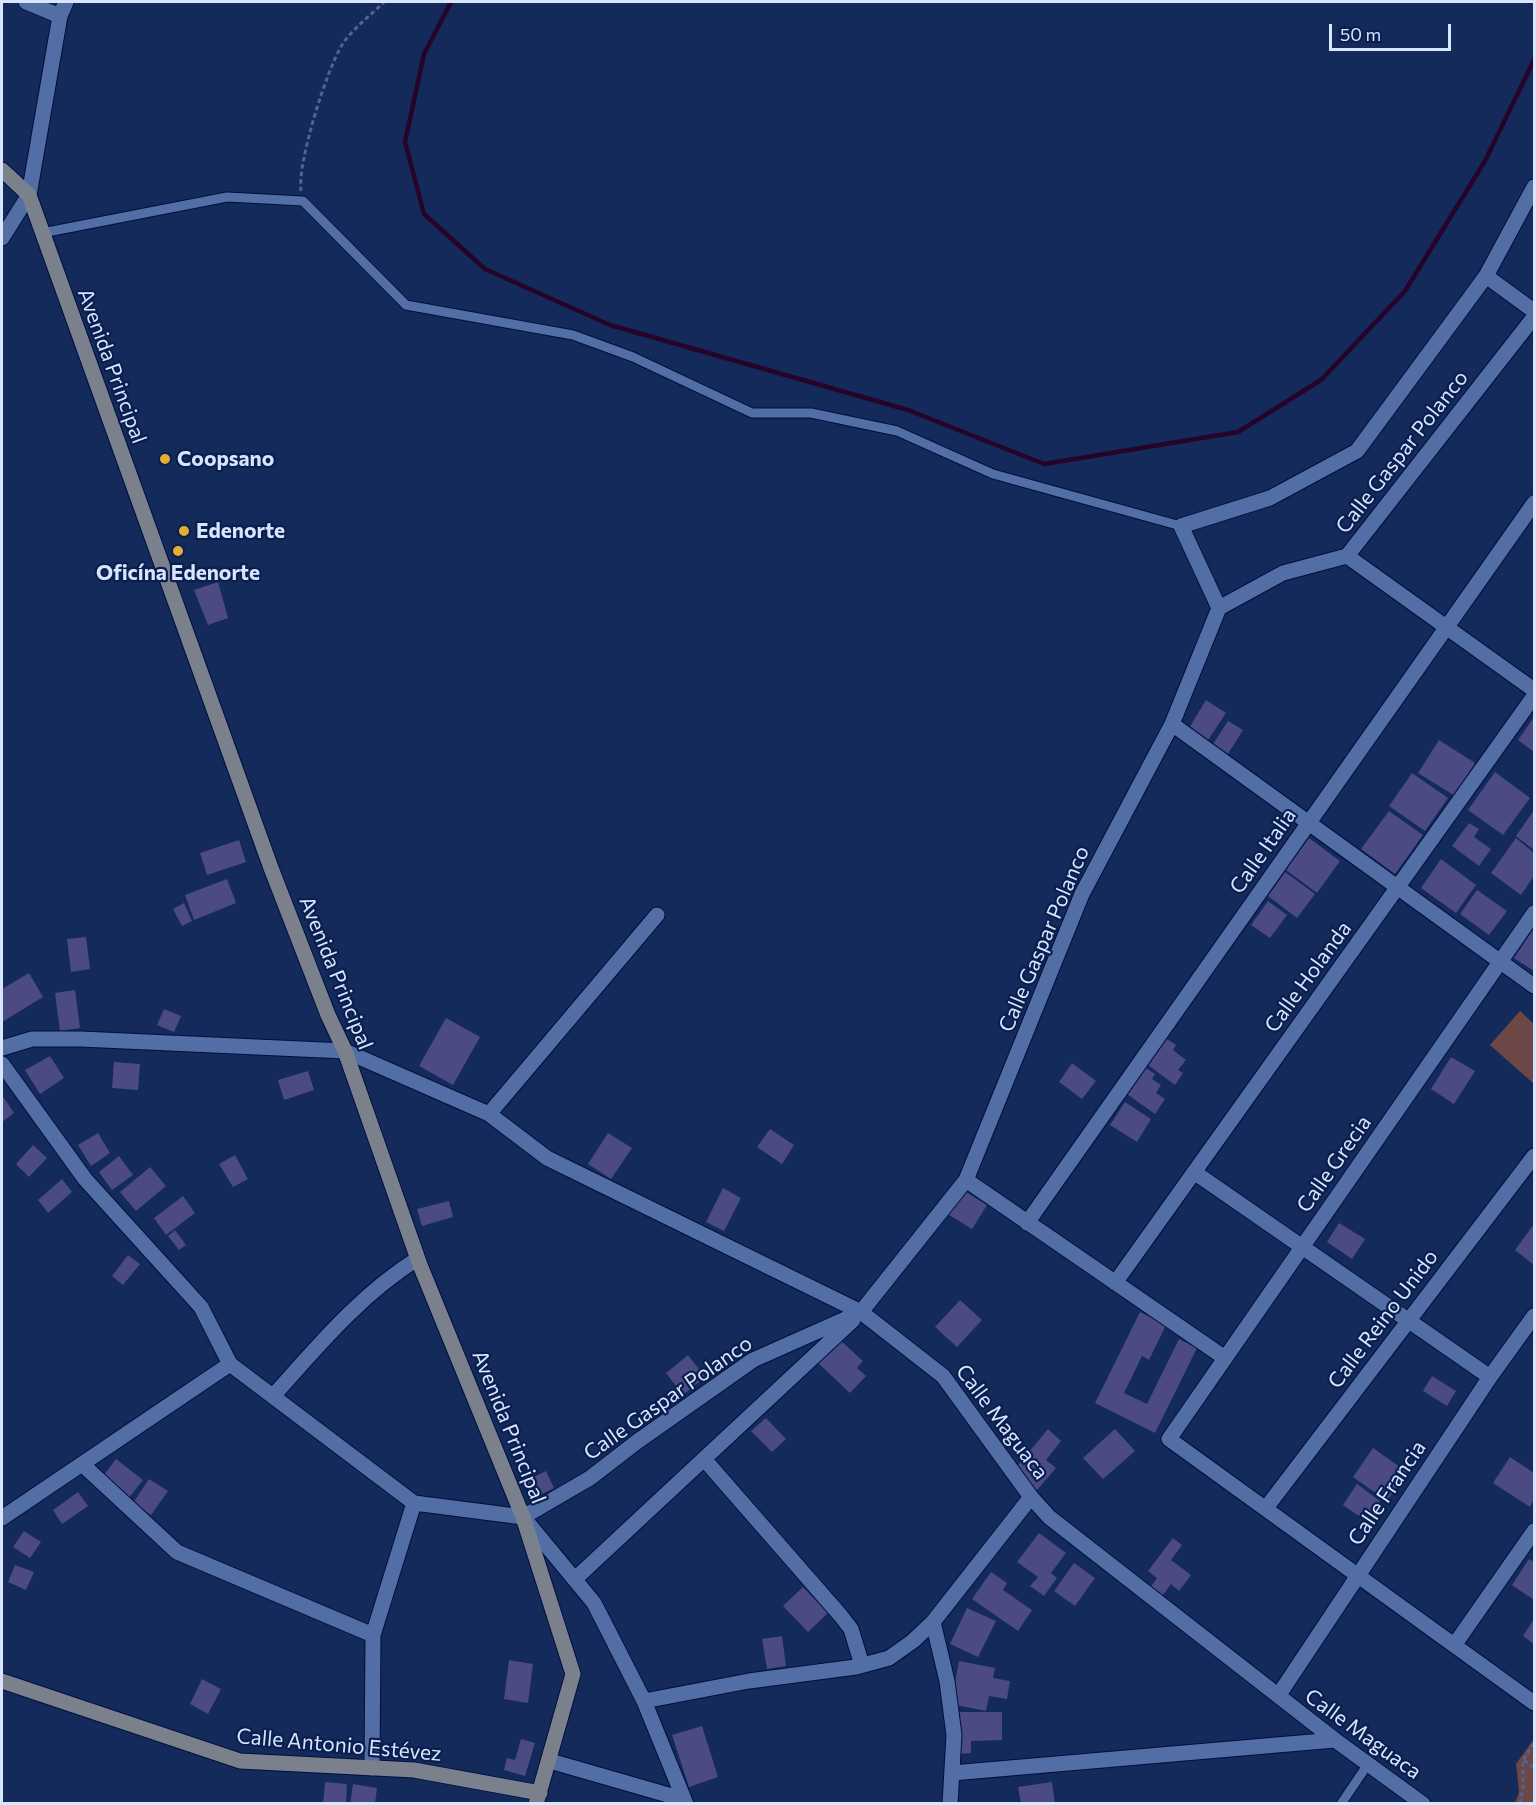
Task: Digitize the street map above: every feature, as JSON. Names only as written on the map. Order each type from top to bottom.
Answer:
[{"type":"main road","name":"Avenida Principal","points":[[2,170],[29,195],[271,868],[328,1015],[345,1051],[417,1259],[523,1517],[573,1674],[538,1798]]},
{"type":"main road","name":"Calle Antonio Estévez","points":[[2,1681],[240,1761],[446,1774],[538,1798]]},
{"type":"street","points":[[2,238],[29,195],[63,9],[26,2]]},
{"type":"street","points":[[1219,608],[1181,526],[1270,498],[1357,452],[1486,276],[1534,187]]},
{"type":"street","points":[[1486,276],[1534,311]]},
{"type":"street","name":"Calle Gaspar Polanco","points":[[523,1517],[590,1478],[638,1441],[753,1360],[861,1312],[966,1180],[1082,894],[1172,723],[1219,608],[1282,573],[1347,556],[1534,317]]},
{"type":"street","name":"Calle Italia","points":[[1027,1223],[1534,503]]},
{"type":"street","points":[[1347,556],[1534,690]]},
{"type":"street","name":"Calle Holanda","points":[[1115,1283],[1534,696]]},
{"type":"street","points":[[1172,723],[1534,986]]},
{"type":"street","name":"Calle Grecia","points":[[1266,1508],[1169,1439],[1534,913]]},
{"type":"street","points":[[489,1114],[657,915]]},
{"type":"street","points":[[2,1048],[32,1040],[81,1039],[345,1051]]},
{"type":"street","name":"Calle Maguaca","points":[[345,1051],[489,1114],[547,1158],[861,1312],[943,1376],[1031,1497],[1049,1517],[1335,1740],[1423,1803]]},
{"type":"street","points":[[2,1064],[85,1179],[201,1307],[230,1364],[414,1503],[523,1517],[594,1603],[644,1701],[684,1801]]},
{"type":"street","name":"Calle Reino Unido","points":[[1266,1508],[1534,1156]]},
{"type":"street","points":[[1194,1172],[1490,1377]]},
{"type":"street","points":[[966,1180],[1225,1358]]},
{"type":"street","points":[[273,1396],[352,1309],[387,1278],[417,1259]]},
{"type":"street","points":[[576,1579],[861,1312]]},
{"type":"street","name":"Calle Francia","points":[[1278,1696],[1490,1377],[1534,1316]]},
{"type":"street","points":[[2,1518],[230,1364]]},
{"type":"street","points":[[704,1459],[851,1629],[862,1665]]},
{"type":"street","points":[[82,1464],[177,1552],[373,1635]]},
{"type":"street","points":[[644,1701],[749,1681],[862,1665],[889,1658],[913,1641],[933,1622],[1031,1497]]},
{"type":"street","points":[[372,1768],[373,1635],[414,1503]]},
{"type":"street","points":[[1266,1508],[1534,1703]]},
{"type":"street","points":[[1455,1644],[1534,1531]]},
{"type":"street","points":[[933,1622],[947,1681],[954,1735],[950,1803]]},
{"type":"street","points":[[952,1773],[1335,1740]]},
{"type":"street","points":[[550,1761],[684,1801]]},
{"type":"lane","points":[[42,233],[227,197],[303,201],[406,305],[573,335],[633,357],[752,413],[811,413],[897,431],[993,474],[1181,526]]},
{"type":"lane","points":[[1341,1803],[1368,1764]]},
{"type":"path","points":[[303,201],[299,179],[315,114],[338,54],[342,45],[384,2]]},
{"type":"path","points":[[1520,1803],[1523,1788],[1523,1760],[1534,1743]]},
{"type":"path","points":[[1523,1760],[1534,1768]]},
{"type":"shaded area","points":[[1520,1011],[1534,1024],[1534,1084],[1490,1045]]},
{"type":"shaded area","points":[[1534,1739],[1534,1803],[1515,1803],[1519,1792],[1516,1764]]},
{"type":"building","points":[[218,582],[228,618],[208,625],[194,590]]},
{"type":"building","points":[[1206,700],[1226,713],[1208,740],[1189,728]]},
{"type":"building","points":[[1534,717],[1534,752],[1518,740]]},
{"type":"building","points":[[1228,721],[1243,730],[1228,754],[1213,744]]},
{"type":"building","points":[[1439,740],[1475,763],[1455,796],[1418,773]]},
{"type":"building","points":[[1495,772],[1530,798],[1503,835],[1468,810]]},
{"type":"building","points":[[1412,773],[1448,798],[1425,831],[1389,806]]},
{"type":"building","points":[[1534,810],[1534,850],[1516,836]]},
{"type":"building","points":[[1389,811],[1423,835],[1395,874],[1361,849]]},
{"type":"building","points":[[1469,823],[1479,829],[1474,837],[1491,849],[1479,866],[1452,846]]},
{"type":"building","points":[[1309,838],[1340,861],[1317,893],[1286,870]]},
{"type":"building","points":[[1516,838],[1534,853],[1534,876],[1521,895],[1491,873]]},
{"type":"building","points":[[239,840],[246,862],[207,875],[200,853]]},
{"type":"building","points":[[1441,859],[1476,885],[1456,913],[1421,888]]},
{"type":"building","points":[[1285,872],[1315,894],[1297,918],[1268,896]]},
{"type":"building","points":[[227,879],[236,903],[194,920],[185,895]]},
{"type":"building","points":[[1477,890],[1507,911],[1489,935],[1460,914]]},
{"type":"building","points":[[1268,901],[1287,915],[1270,938],[1251,925]]},
{"type":"building","points":[[184,903],[192,921],[182,926],[173,909]]},
{"type":"building","points":[[1534,928],[1534,971],[1514,958]]},
{"type":"building","points":[[86,937],[90,969],[71,972],[67,939]]},
{"type":"building","points":[[29,973],[43,997],[2,1022],[2,989]]},
{"type":"building","points":[[75,990],[80,1028],[60,1031],[55,993]]},
{"type":"building","points":[[164,1009],[181,1016],[174,1032],[157,1025]]},
{"type":"building","points":[[446,1018],[480,1037],[453,1085],[419,1066]]},
{"type":"building","points":[[1167,1039],[1176,1045],[1173,1050],[1186,1060],[1178,1070],[1183,1073],[1175,1085],[1148,1065]]},
{"type":"building","points":[[50,1056],[64,1078],[40,1094],[25,1070]]},
{"type":"building","points":[[1451,1057],[1475,1071],[1454,1104],[1431,1089]]},
{"type":"building","points":[[114,1062],[140,1064],[138,1090],[112,1088]]},
{"type":"building","points":[[1072,1063],[1096,1081],[1082,1099],[1059,1082]]},
{"type":"building","points":[[1146,1068],[1155,1074],[1152,1079],[1161,1085],[1156,1093],[1165,1099],[1155,1114],[1127,1094]]},
{"type":"building","points":[[308,1071],[314,1090],[284,1100],[278,1080]]},
{"type":"building","points":[[2,1095],[14,1113],[2,1122]]},
{"type":"building","points":[[1125,1102],[1151,1119],[1137,1142],[1110,1125]]},
{"type":"building","points":[[770,1129],[794,1145],[782,1164],[757,1147]]},
{"type":"building","points":[[98,1133],[110,1153],[91,1166],[78,1145]]},
{"type":"building","points":[[608,1133],[632,1148],[611,1179],[588,1164]]},
{"type":"building","points":[[33,1145],[47,1158],[29,1177],[16,1164]]},
{"type":"building","points":[[235,1155],[248,1179],[233,1187],[219,1164]]},
{"type":"building","points":[[119,1156],[133,1175],[112,1190],[99,1172]]},
{"type":"building","points":[[150,1167],[166,1186],[136,1211],[120,1192]]},
{"type":"building","points":[[62,1179],[72,1192],[48,1213],[38,1200]]},
{"type":"building","points":[[723,1188],[741,1198],[724,1231],[706,1222]]},
{"type":"building","points":[[961,1189],[987,1205],[972,1229],[946,1213]]},
{"type":"building","points":[[183,1196],[195,1213],[166,1235],[154,1218]]},
{"type":"building","points":[[449,1201],[453,1217],[422,1226],[417,1209]]},
{"type":"building","points":[[1339,1223],[1365,1239],[1352,1259],[1327,1242]]},
{"type":"building","points":[[1534,1224],[1534,1265],[1515,1250]]},
{"type":"building","points":[[175,1230],[186,1245],[179,1250],[168,1236]]},
{"type":"building","points":[[128,1255],[140,1264],[123,1285],[112,1276]]},
{"type":"building","points":[[960,1300],[982,1320],[957,1347],[935,1327]]},
{"type":"building","points":[[1140,1312],[1166,1325],[1149,1360],[1142,1356],[1124,1393],[1147,1404],[1179,1339],[1197,1348],[1155,1433],[1095,1403]]},
{"type":"building","points":[[839,1339],[863,1361],[857,1368],[866,1376],[850,1393],[817,1362]]},
{"type":"building","points":[[688,1355],[705,1377],[683,1395],[666,1373]]},
{"type":"building","points":[[1432,1376],[1456,1391],[1447,1406],[1423,1391]]},
{"type":"building","points":[[766,1418],[786,1439],[772,1452],[751,1431]]},
{"type":"building","points":[[1048,1429],[1061,1441],[1046,1460],[1056,1468],[1037,1490],[1014,1470]]},
{"type":"building","points":[[1115,1429],[1135,1451],[1103,1479],[1083,1458]]},
{"type":"building","points":[[1373,1448],[1407,1472],[1387,1501],[1353,1477]]},
{"type":"building","points":[[1510,1457],[1534,1473],[1534,1499],[1530,1507],[1493,1483]]},
{"type":"building","points":[[116,1459],[143,1480],[128,1499],[101,1479]]},
{"type":"building","points":[[546,1471],[554,1488],[534,1498],[526,1481]]},
{"type":"building","points":[[149,1479],[168,1491],[151,1515],[133,1503]]},
{"type":"building","points":[[1357,1484],[1380,1501],[1366,1521],[1343,1505]]},
{"type":"building","points":[[78,1492],[88,1506],[62,1524],[53,1510]]},
{"type":"building","points":[[24,1531],[41,1542],[30,1558],[13,1547]]},
{"type":"building","points":[[1039,1533],[1066,1553],[1051,1573],[1057,1578],[1044,1596],[1030,1586],[1038,1577],[1017,1562]]},
{"type":"building","points":[[1173,1538],[1182,1545],[1171,1560],[1191,1575],[1179,1591],[1171,1584],[1160,1599],[1148,1590],[1157,1578],[1148,1571]]},
{"type":"building","points":[[1529,1559],[1534,1562],[1534,1600],[1512,1585]]},
{"type":"building","points":[[1074,1563],[1095,1578],[1075,1606],[1054,1591]]},
{"type":"building","points":[[15,1565],[34,1572],[26,1590],[8,1582]]},
{"type":"building","points":[[991,1572],[1007,1583],[1003,1590],[1032,1610],[1018,1631],[972,1599]]},
{"type":"building","points":[[803,1587],[828,1613],[808,1632],[783,1606]]},
{"type":"building","points":[[967,1608],[996,1621],[978,1657],[950,1644]]},
{"type":"building","points":[[1534,1619],[1534,1644],[1523,1636]]},
{"type":"building","points":[[782,1636],[786,1666],[767,1669],[762,1639]]},
{"type":"building","points":[[509,1660],[533,1664],[528,1703],[504,1699]]},
{"type":"building","points":[[959,1661],[995,1668],[993,1678],[1010,1681],[1007,1699],[989,1696],[986,1711],[951,1704]]},
{"type":"building","points":[[202,1679],[221,1689],[208,1714],[190,1704]]},
{"type":"building","points":[[955,1712],[1002,1712],[1002,1740],[971,1741],[971,1753],[956,1754]]},
{"type":"building","points":[[702,1726],[718,1777],[689,1787],[672,1735]]},
{"type":"building","points":[[521,1739],[535,1743],[525,1776],[504,1770],[507,1758],[515,1760]]},
{"type":"building","points":[[325,1782],[347,1784],[346,1804],[323,1804]]},
{"type":"building","points":[[1052,1782],[1055,1804],[1021,1804],[1018,1787]]},
{"type":"building","points":[[353,1784],[377,1788],[375,1804],[350,1804]]},
{"type":"waterway","points":[[451,2],[424,54],[405,142],[424,214],[485,269],[610,325],[908,410],[1044,464],[1238,432],[1321,380],[1405,291],[1485,161],[1534,60]]},
{"type":"place","name":"Coopsano","points":[[165,459]]},
{"type":"place","name":"Edenorte","points":[[184,531]]},
{"type":"place","name":"Oficína Edenorte","points":[[178,551]]}]
